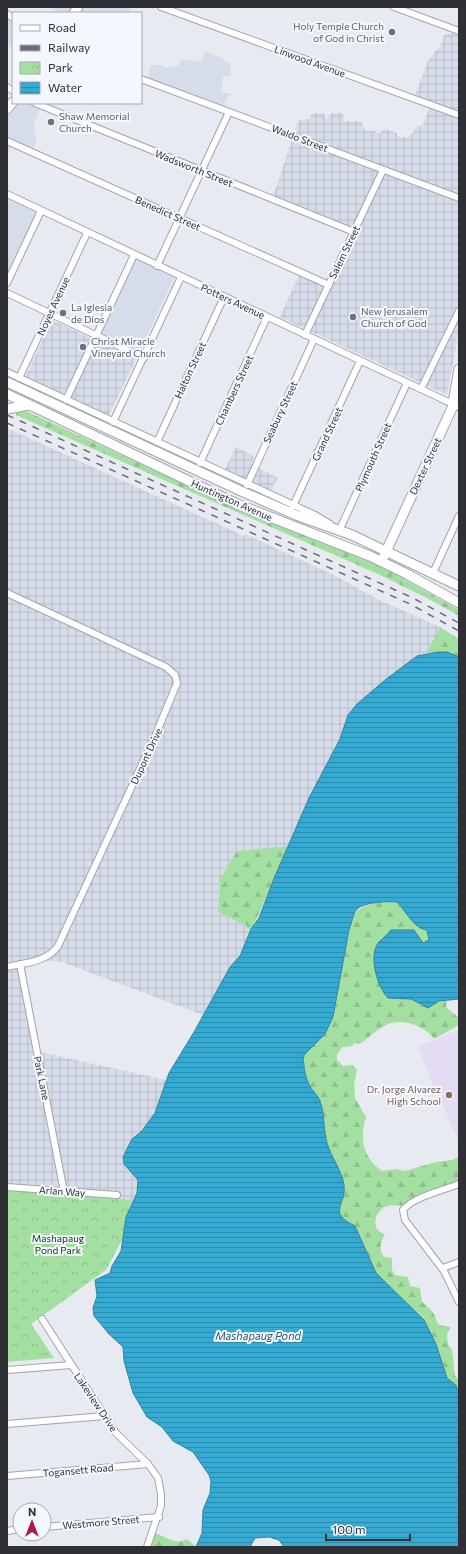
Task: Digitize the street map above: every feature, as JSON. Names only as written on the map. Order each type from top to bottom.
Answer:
[{"type":"main road","name":"Dexter Street","points":[[381,561],[456,406],[459,369]]},
{"type":"main road","name":"Huntington Avenue","points":[[11,387],[30,405],[250,510],[342,544],[381,561],[459,603]]},
{"type":"main road","name":"Huntington Avenue","points":[[11,387],[291,513],[339,530],[459,586]]},
{"type":"main road","points":[[11,387],[7,408],[30,405]]},
{"type":"street","name":"Linwood Avenue","points":[[161,7],[459,114]]},
{"type":"street","points":[[394,7],[459,31]]},
{"type":"street","name":"Waldo Street","points":[[142,80],[459,198]]},
{"type":"street","name":"Wadsworth Street","points":[[37,104],[354,232]]},
{"type":"street","points":[[157,266],[229,112]]},
{"type":"street","name":"Benedict Street","points":[[7,141],[329,285]]},
{"type":"street","name":"Salem Street","points":[[305,335],[383,170]]},
{"type":"street","name":"Potters Avenue","points":[[7,194],[456,406]]},
{"type":"street","points":[[7,283],[41,211]]},
{"type":"street","name":"Noyes Avenue","points":[[11,387],[50,313],[87,233]]},
{"type":"street","points":[[66,400],[134,255]]},
{"type":"street","points":[[113,422],[181,277]]},
{"type":"street","points":[[7,293],[144,358]]},
{"type":"street","name":"Halton Street","points":[[157,442],[224,297]]},
{"type":"street","points":[[421,389],[459,311]]},
{"type":"street","name":"Chambers Street","points":[[200,463],[267,317]]},
{"type":"street","name":"Seabury Street","points":[[246,485],[314,339]]},
{"type":"street","name":"Grand Street","points":[[293,506],[360,361]]},
{"type":"street","name":"Huntington Avenue","points":[[7,372],[11,387],[66,400],[246,485],[318,517],[339,530]]},
{"type":"street","name":"Plymouth Street","points":[[339,530],[407,383]]},
{"type":"street","points":[[433,573],[459,516]]},
{"type":"street","name":"Dupont Drive","points":[[7,594],[166,667],[174,675],[177,683],[170,703],[60,942],[53,952],[44,958],[7,967]]},
{"type":"street","name":"Park Lane","points":[[20,964],[64,1192]]},
{"type":"street","points":[[459,1184],[406,1205],[403,1210],[404,1217],[420,1240],[443,1268],[459,1302]]},
{"type":"street","name":"Arlan Way","points":[[7,1187],[118,1195]]},
{"type":"street","points":[[443,1268],[459,1262]]},
{"type":"street","name":"Lakeview Drive","points":[[42,1319],[114,1432],[154,1470],[160,1486],[162,1502],[159,1517],[147,1547]]},
{"type":"street","points":[[7,1370],[71,1365]]},
{"type":"street","points":[[7,1424],[105,1416]]},
{"type":"street","name":"Togansett Road","points":[[7,1476],[148,1464]]},
{"type":"street","name":"Westmore Street","points":[[52,1526],[159,1517]]},
{"type":"shaded area","points":[[49,7],[132,7],[129,12],[55,12],[55,10]]},
{"type":"shaded area","points":[[7,14],[12,16],[12,47],[7,43]]},
{"type":"shaded area","points":[[459,33],[459,330],[447,395],[280,317],[299,275],[328,288],[355,233],[270,199],[276,188],[292,136],[299,120],[310,119],[312,113],[324,113],[326,120],[331,113],[343,113],[344,121],[362,121],[363,128],[367,131],[375,131],[378,134],[385,129],[397,133],[397,137],[410,137],[416,127],[423,125],[430,106],[414,98],[428,61],[440,46],[445,34]]},
{"type":"shaded area","points":[[205,52],[223,58],[225,62],[230,63],[231,76],[223,77],[221,93],[232,93],[226,99],[223,111],[147,82],[151,65],[162,65],[164,68],[178,66],[182,60],[202,61]]},
{"type":"shaded area","points":[[12,104],[36,104],[41,107],[34,123],[36,141],[31,152],[11,144],[7,154],[7,108]]},
{"type":"shaded area","points":[[7,196],[41,213],[7,286]]},
{"type":"shaded area","points":[[132,256],[175,276],[136,359],[94,340]]},
{"type":"shaded area","points":[[52,320],[136,359],[109,415],[26,376]]},
{"type":"shaded area","points":[[7,428],[244,536],[245,534],[336,576],[375,598],[440,627],[428,650],[430,653],[417,656],[385,680],[348,715],[340,739],[309,798],[290,845],[284,847],[237,851],[220,879],[218,912],[247,926],[247,929],[251,929],[251,931],[240,956],[230,967],[203,1015],[62,962],[44,960],[25,966],[35,1051],[166,1080],[155,1113],[141,1132],[132,1139],[123,1157],[124,1164],[138,1180],[137,1193],[132,1205],[124,1201],[71,1198],[63,1191],[7,1187]]},
{"type":"shaded area","points":[[236,447],[254,456],[251,464],[278,478],[271,491],[225,469]]},
{"type":"shaded area","name":"Dr. Jorge Alvarez High School","points":[[459,1030],[459,1142],[417,1047]]},
{"type":"green space","points":[[24,410],[248,514],[355,555],[395,574],[459,610],[459,616],[427,598],[380,575],[16,415],[16,412]]},
{"type":"green space","points":[[440,627],[459,639],[459,657],[438,652],[430,653],[428,650]]},
{"type":"green space","points":[[289,846],[252,929],[247,929],[247,926],[218,912],[220,879],[237,851]]},
{"type":"green space","points":[[386,900],[397,902],[409,918],[427,930],[430,940],[423,943],[414,930],[391,932],[381,938],[388,998],[411,999],[422,1006],[439,1001],[447,1001],[446,1007],[459,1018],[459,1025],[434,1039],[425,1030],[412,1024],[405,1022],[392,1023],[379,1029],[360,1044],[355,1043],[352,1046],[343,1047],[337,1054],[337,1060],[343,1066],[353,1065],[357,1070],[354,1085],[355,1098],[366,1117],[363,1133],[364,1147],[370,1160],[382,1171],[397,1169],[405,1171],[459,1157],[459,1183],[414,1203],[407,1205],[392,1205],[383,1208],[377,1215],[375,1222],[378,1230],[385,1234],[381,1243],[381,1251],[384,1257],[392,1258],[392,1270],[395,1275],[408,1277],[410,1286],[420,1288],[422,1302],[433,1313],[438,1324],[451,1327],[447,1334],[448,1345],[452,1349],[455,1376],[459,1379],[459,1394],[456,1385],[447,1378],[436,1344],[424,1320],[376,1273],[355,1226],[341,1216],[340,1208],[344,1192],[343,1180],[327,1143],[323,1111],[320,1101],[309,1084],[304,1068],[303,1056],[325,1034],[333,1017],[352,917],[359,909],[363,907]]},
{"type":"green space","name":"Mashapaug Pond Park","points":[[7,1190],[131,1200],[125,1234],[106,1270],[31,1324],[54,1358],[7,1362]]},
{"type":"green space","points":[[154,1533],[174,1541],[183,1541],[187,1539],[196,1547],[148,1547]]},
{"type":"water","name":"Mashapaug Pond","points":[[447,652],[459,657],[459,999],[439,1001],[428,1008],[411,999],[388,998],[378,981],[374,965],[377,945],[391,930],[414,930],[423,943],[429,940],[427,930],[422,929],[414,923],[397,902],[370,903],[357,909],[353,916],[349,930],[333,1017],[325,1034],[303,1056],[307,1080],[322,1106],[327,1143],[343,1180],[344,1192],[340,1208],[341,1216],[355,1226],[376,1273],[424,1320],[436,1344],[447,1378],[456,1385],[459,1394],[459,1547],[284,1547],[279,1540],[269,1537],[255,1538],[250,1547],[196,1547],[202,1533],[203,1510],[210,1493],[211,1481],[209,1475],[193,1452],[173,1441],[162,1427],[147,1417],[133,1393],[124,1361],[123,1347],[109,1334],[94,1316],[93,1308],[97,1296],[95,1280],[110,1273],[112,1266],[121,1251],[126,1217],[137,1193],[138,1180],[124,1164],[123,1157],[132,1139],[141,1132],[155,1113],[169,1073],[194,1032],[230,967],[240,956],[251,929],[259,918],[275,876],[309,798],[340,739],[348,715],[357,704],[385,680],[417,656]]},
{"type":"railway","points":[[7,415],[413,598],[459,623]]},
{"type":"railway","points":[[7,423],[410,604],[459,631]]},
{"type":"place","name":"Holy Temple Church of God in Christ","points":[[392,32]]},
{"type":"place","name":"Shaw Memorial Church","points":[[51,122]]},
{"type":"place","name":"La Iglesia de Dios","points":[[63,313]]},
{"type":"place","name":"New Jerusalem Church of God","points":[[353,317]]},
{"type":"place","name":"Christ Miracle Vineyard Church","points":[[83,347]]},
{"type":"place","name":"Dr. Jorge Alvarez High School","points":[[449,1095]]}]
